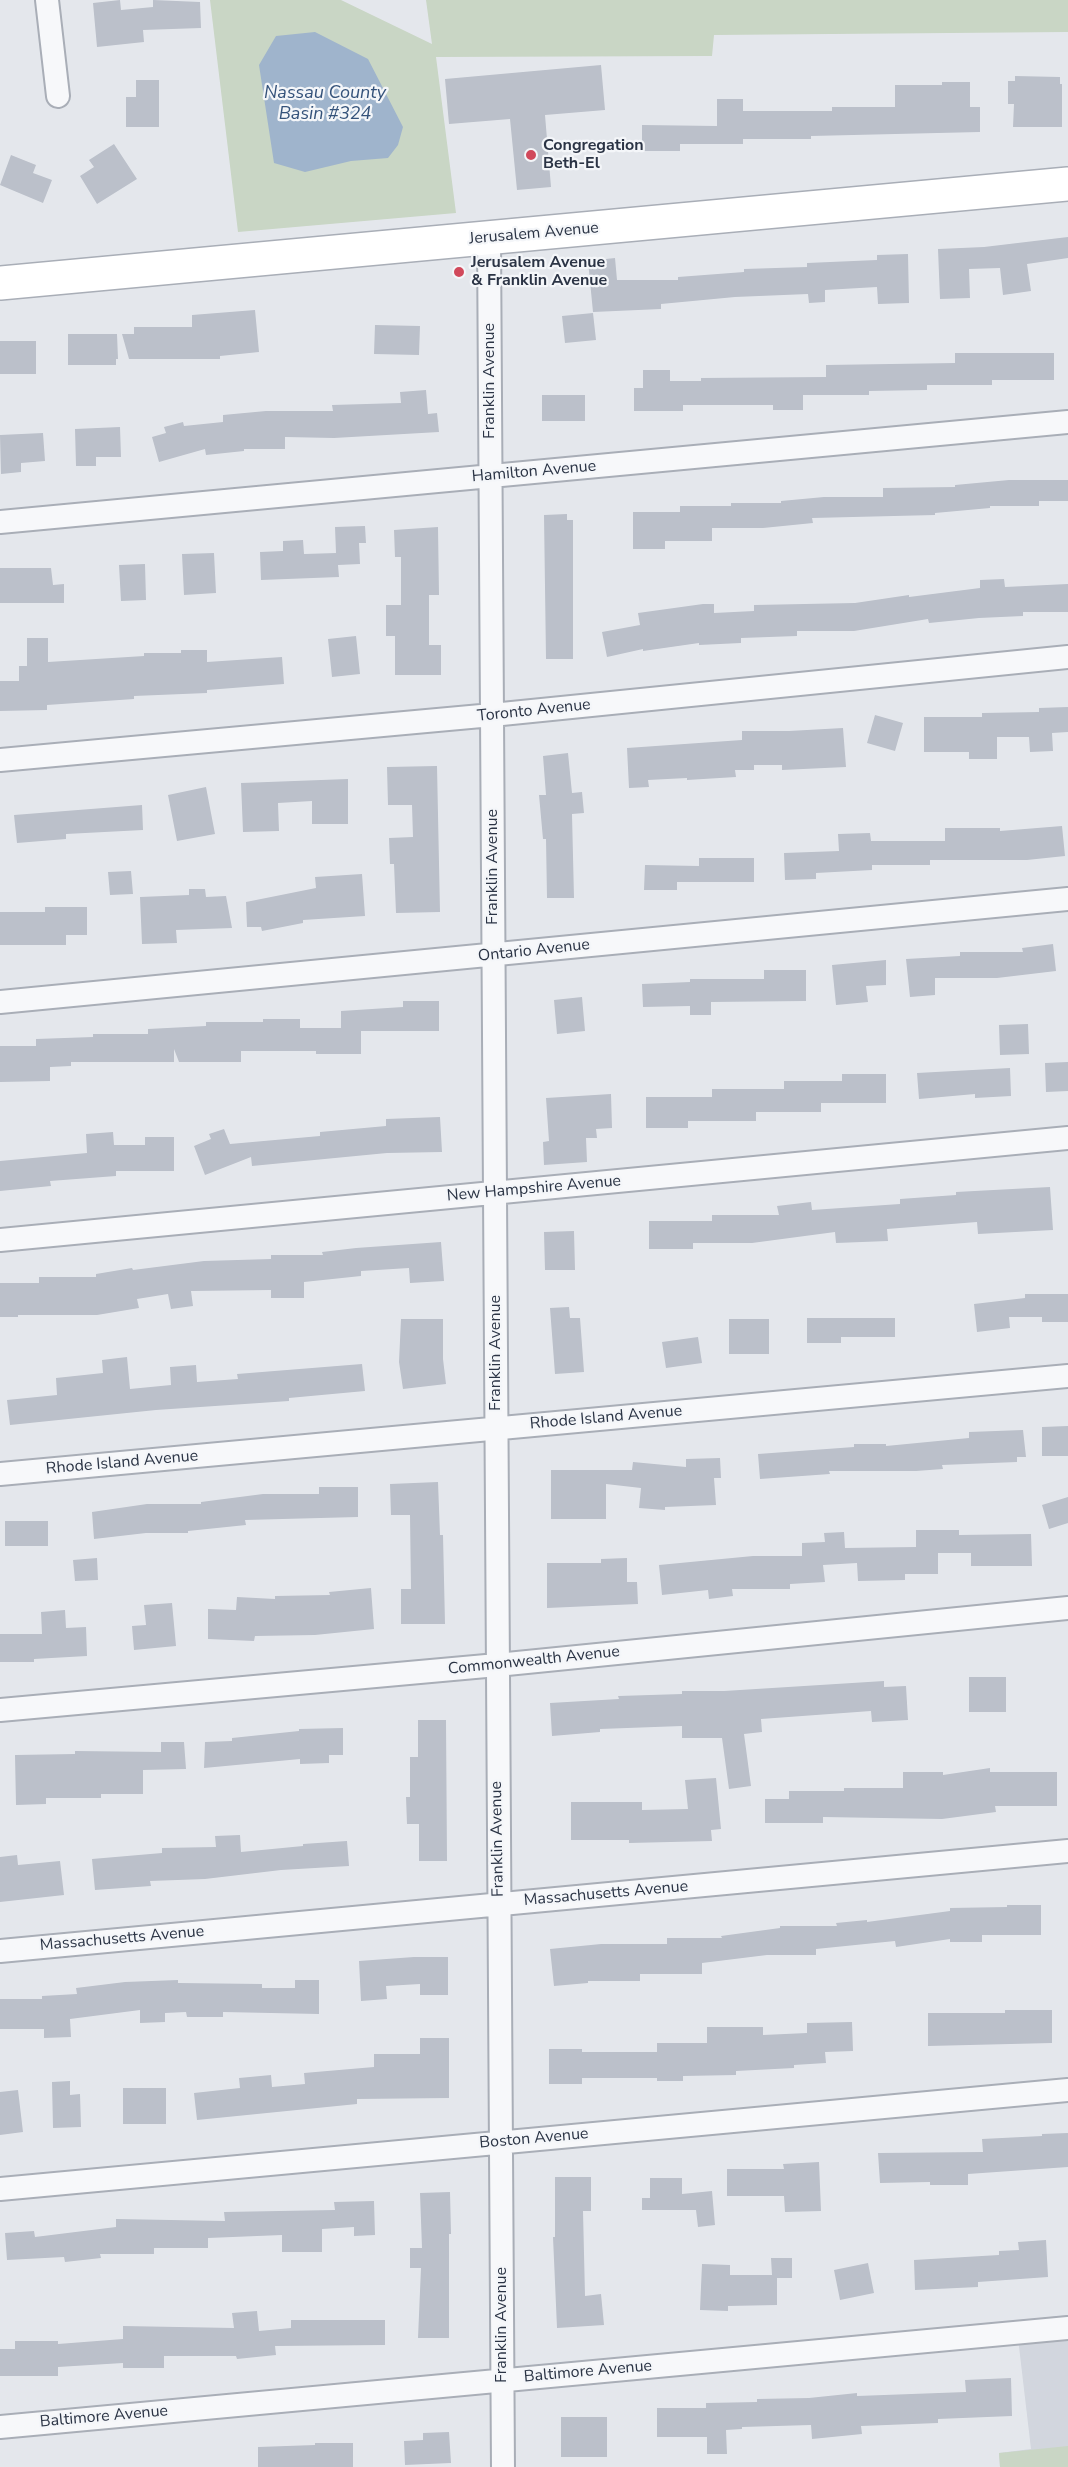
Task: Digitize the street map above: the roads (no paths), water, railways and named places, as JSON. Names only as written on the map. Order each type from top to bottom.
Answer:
[{"type":"main road","name":"Jerusalem Avenue","points":[[0,283],[1068,184]]},
{"type":"street","points":[[47,0],[58,96]]},
{"type":"street","name":"Franklin Avenue","points":[[489,238],[503,2467]]},
{"type":"street","name":"Hamilton Avenue","points":[[0,522],[1068,422]]},
{"type":"street","name":"Toronto Avenue","points":[[0,760],[492,715],[1068,657]]},
{"type":"street","name":"Ontario Avenue","points":[[0,1002],[1068,899]]},
{"type":"street","name":"New Hampshire Avenue","points":[[0,1240],[1068,1138]]},
{"type":"street","name":"Rhode Island Avenue","points":[[0,1474],[1068,1376]]},
{"type":"street","name":"Commonwealth Avenue","points":[[0,1710],[497,1665],[1068,1608]]},
{"type":"street","name":"Massachusetts Avenue","points":[[0,1951],[1068,1851]]},
{"type":"street","name":"Boston Avenue","points":[[0,2189],[1068,2090]]},
{"type":"street","name":"Baltimore Avenue","points":[[0,2427],[1068,2328]]},
{"type":"water","name":"Nassau County Basin #324","points":[[315,32],[368,59],[403,127],[398,145],[388,158],[351,161],[305,172],[274,163],[259,65],[276,36]]},
{"type":"place","name":"Congregation Beth-El","points":[[531,155]]},
{"type":"place","name":"Jerusalem Avenue & Franklin Avenue","points":[[459,272]]}]
